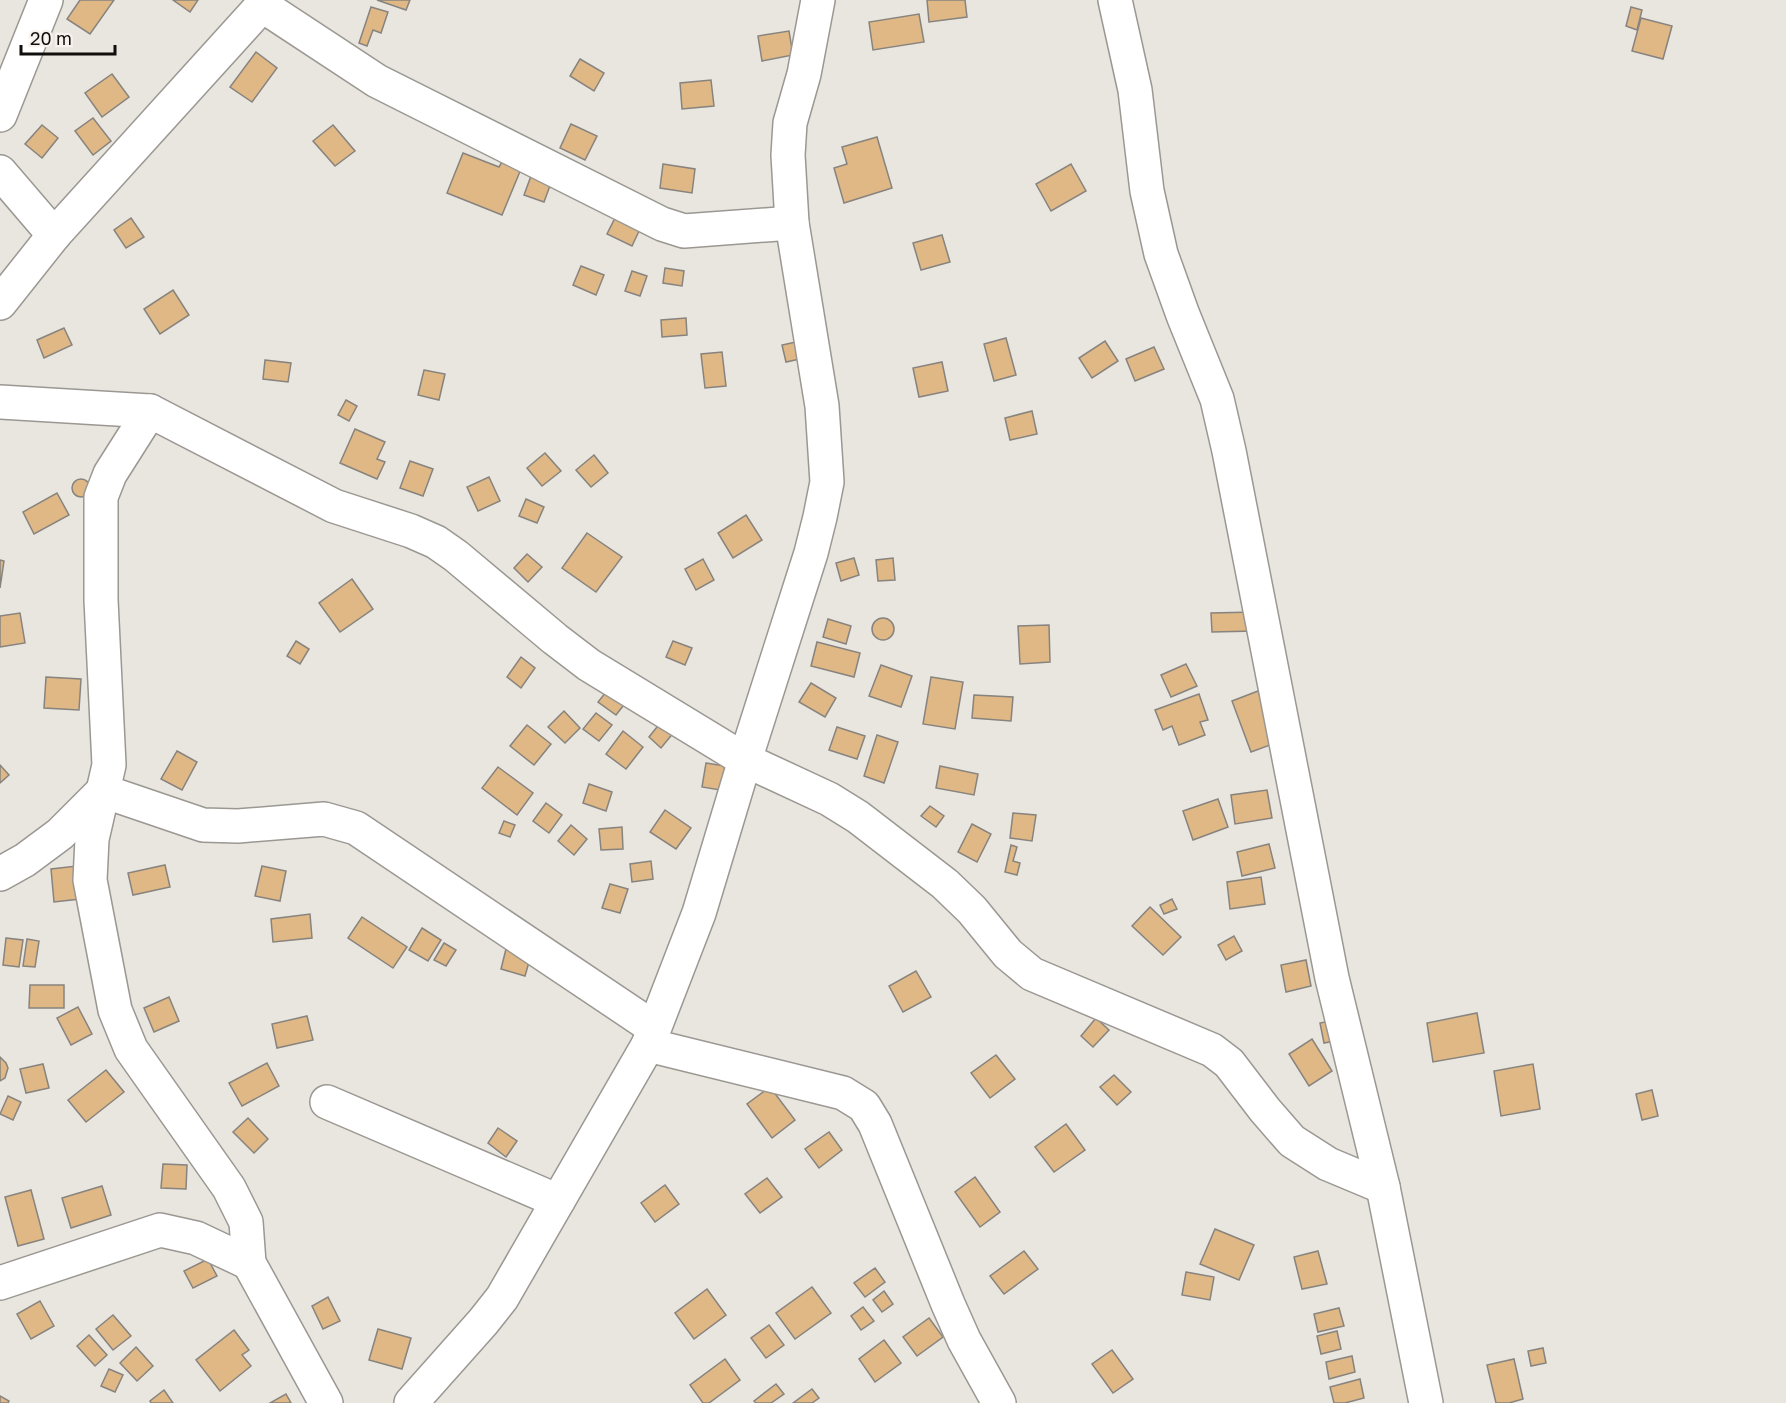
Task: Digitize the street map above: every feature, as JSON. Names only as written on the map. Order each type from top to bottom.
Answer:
[{"type":"street","points":[[0,115],[46,0]]},
{"type":"street","points":[[411,1403],[483,1323],[502,1298],[651,1036],[699,913],[811,553],[827,482],[822,406],[792,223],[788,155],[790,123],[804,74],[819,0]]},
{"type":"street","points":[[1115,0],[1135,90],[1147,191],[1161,254],[1217,399],[1229,451],[1332,978],[1383,1187],[1426,1403]]},
{"type":"street","points":[[0,303],[54,235],[265,3],[377,81],[662,224],[684,231],[792,223]]},
{"type":"street","points":[[0,172],[54,235]]},
{"type":"street","points":[[0,402],[150,411],[334,506],[411,531],[436,542],[589,664],[745,760],[829,799],[858,817],[945,884],[972,910],[1008,954],[1032,974],[1212,1050],[1229,1063],[1292,1141],[1328,1164],[1383,1187]]},
{"type":"street","points":[[150,411],[110,474],[101,497],[101,600],[109,765],[92,839],[90,880],[115,1010],[131,1049],[229,1188],[246,1222],[249,1263],[326,1403]]},
{"type":"street","points":[[0,874],[25,860],[60,834],[103,791]]},
{"type":"street","points":[[103,791],[203,825],[238,826],[324,819],[356,828],[651,1036],[843,1093],[864,1106],[875,1124],[964,1340],[999,1403]]},
{"type":"street","points":[[327,1102],[558,1201]]},
{"type":"street","points":[[0,1283],[160,1230],[196,1238],[249,1263]]},
{"type":"building","points":[[80,0],[114,0],[90,34],[67,19]]},
{"type":"building","points":[[173,0],[198,0],[190,12]]},
{"type":"building","points":[[377,0],[410,0],[406,10]]},
{"type":"building","points":[[927,0],[965,0],[967,17],[929,22]]},
{"type":"building","points":[[371,7],[388,12],[381,33],[373,30],[367,46],[359,43]]},
{"type":"building","points":[[1631,7],[1642,10],[1637,30],[1626,26]]},
{"type":"building","points":[[919,14],[924,42],[873,50],[869,22]]},
{"type":"building","points":[[1641,18],[1672,26],[1663,59],[1632,51]]},
{"type":"building","points":[[789,31],[793,55],[762,61],[758,36]]},
{"type":"building","points":[[256,52],[277,68],[252,102],[230,87]]},
{"type":"building","points":[[580,59],[604,73],[594,91],[570,76]]},
{"type":"building","points":[[112,74],[129,97],[102,117],[85,93]]},
{"type":"building","points":[[711,80],[714,106],[682,109],[680,83]]},
{"type":"building","points":[[93,118],[111,141],[93,155],[75,131]]},
{"type":"building","points":[[571,124],[597,136],[585,160],[560,148]]},
{"type":"building","points":[[42,125],[58,138],[42,158],[25,144]]},
{"type":"building","points":[[333,125],[355,151],[335,166],[313,141]]},
{"type":"building","points":[[877,137],[892,188],[844,203],[834,168],[847,164],[842,147]]},
{"type":"building","points":[[463,153],[499,167],[502,162],[521,169],[502,215],[447,193]]},
{"type":"building","points":[[663,164],[695,169],[692,193],[660,188]]},
{"type":"building","points":[[1071,164],[1086,191],[1051,211],[1036,184]]},
{"type":"building","points":[[531,176],[551,183],[544,202],[524,195]]},
{"type":"building","points":[[131,218],[144,237],[126,248],[114,230]]},
{"type":"building","points":[[615,218],[640,229],[632,246],[607,234]]},
{"type":"building","points":[[942,235],[950,262],[921,270],[913,243]]},
{"type":"building","points":[[581,266],[604,275],[596,295],[573,285]]},
{"type":"building","points":[[665,268],[684,271],[682,286],[663,283]]},
{"type":"building","points":[[632,271],[647,276],[640,296],[625,291]]},
{"type":"building","points":[[173,290],[189,315],[160,334],[144,309]]},
{"type":"building","points":[[686,318],[687,335],[662,337],[661,320]]},
{"type":"building","points":[[64,328],[72,345],[44,358],[37,340]]},
{"type":"building","points":[[1006,338],[1016,375],[994,381],[984,344]]},
{"type":"building","points":[[805,340],[809,357],[786,362],[782,345]]},
{"type":"building","points":[[1105,341],[1118,361],[1092,378],[1079,358]]},
{"type":"building","points":[[1154,347],[1164,369],[1135,381],[1126,359]]},
{"type":"building","points":[[722,352],[726,386],[705,388],[701,354]]},
{"type":"building","points":[[265,360],[291,363],[288,382],[263,379]]},
{"type":"building","points":[[942,362],[948,391],[919,397],[913,368]]},
{"type":"building","points":[[424,370],[445,374],[439,400],[418,395]]},
{"type":"building","points":[[346,400],[357,406],[349,421],[338,415]]},
{"type":"building","points":[[1032,411],[1037,434],[1010,440],[1005,418]]},
{"type":"building","points":[[355,429],[385,442],[377,459],[385,462],[377,479],[340,463]]},
{"type":"building","points":[[545,453],[561,471],[542,486],[527,468]]},
{"type":"building","points":[[594,455],[608,473],[591,487],[576,470]]},
{"type":"building","points":[[410,461],[433,469],[423,496],[400,488]]},
{"type":"building","points":[[489,477],[500,501],[478,511],[467,487]]},
{"type":"building","points":[[81,479],[87,482],[90,488],[87,494],[81,497],[75,494],[72,488],[75,482]]},
{"type":"building","points":[[57,493],[69,515],[34,534],[23,512]]},
{"type":"building","points":[[526,499],[544,507],[537,523],[519,516]]},
{"type":"building","points":[[746,515],[762,540],[733,558],[718,533]]},
{"type":"building","points":[[587,533],[622,557],[596,592],[562,568]]},
{"type":"building","points":[[527,554],[542,567],[528,582],[514,568]]},
{"type":"building","points":[[854,558],[859,575],[841,581],[836,563]]},
{"type":"building","points":[[893,558],[895,580],[878,581],[876,560]]},
{"type":"building","points":[[703,559],[714,580],[696,590],[685,569]]},
{"type":"building","points":[[0,560],[4,561],[0,588]]},
{"type":"building","points":[[352,579],[373,609],[340,632],[319,603]]},
{"type":"building","points":[[1254,612],[1255,631],[1212,632],[1211,613]]},
{"type":"building","points":[[20,613],[25,643],[0,647],[0,616]]},
{"type":"building","points":[[883,618],[891,621],[894,629],[891,637],[883,640],[875,637],[872,629],[875,621]]},
{"type":"building","points":[[828,619],[851,626],[846,644],[823,637]]},
{"type":"building","points":[[1049,625],[1050,662],[1020,664],[1018,626]]},
{"type":"building","points":[[296,641],[309,649],[300,664],[287,656]]},
{"type":"building","points":[[673,641],[692,648],[685,665],[666,657]]},
{"type":"building","points":[[817,642],[860,653],[854,677],[811,666]]},
{"type":"building","points":[[521,657],[535,668],[521,688],[507,677]]},
{"type":"building","points":[[1186,664],[1197,686],[1171,697],[1161,675]]},
{"type":"building","points":[[881,665],[912,676],[901,707],[869,696]]},
{"type":"building","points":[[46,677],[81,679],[79,710],[44,708]]},
{"type":"building","points":[[931,677],[963,682],[955,729],[923,724]]},
{"type":"building","points":[[811,683],[836,698],[825,717],[799,702]]},
{"type":"building","points":[[610,687],[627,701],[616,715],[598,702]]},
{"type":"building","points":[[1258,691],[1278,742],[1251,752],[1232,701]]},
{"type":"building","points":[[1199,694],[1208,720],[1200,722],[1205,735],[1179,745],[1172,726],[1163,730],[1155,710]]},
{"type":"building","points":[[974,695],[1013,697],[1011,721],[972,718]]},
{"type":"building","points":[[564,711],[580,728],[565,743],[548,727]]},
{"type":"building","points":[[596,713],[612,725],[599,741],[583,729]]},
{"type":"building","points":[[661,722],[674,732],[661,748],[649,737]]},
{"type":"building","points":[[527,725],[551,744],[534,765],[510,746]]},
{"type":"building","points":[[837,727],[865,736],[857,759],[829,750]]},
{"type":"building","points":[[623,731],[643,747],[626,769],[606,754]]},
{"type":"building","points":[[877,735],[898,742],[884,783],[864,776]]},
{"type":"building","points":[[177,751],[197,762],[182,790],[161,779]]},
{"type":"building","points":[[706,763],[725,766],[720,790],[702,787]]},
{"type":"building","points":[[0,765],[9,775],[0,783]]},
{"type":"building","points":[[940,766],[978,774],[974,795],[936,788]]},
{"type":"building","points":[[498,767],[533,793],[517,815],[482,788]]},
{"type":"building","points":[[589,784],[612,792],[606,811],[583,803]]},
{"type":"building","points":[[1267,790],[1272,818],[1235,824],[1231,795]]},
{"type":"building","points":[[1218,799],[1228,827],[1193,840],[1183,811]]},
{"type":"building","points":[[546,803],[562,815],[549,833],[533,821]]},
{"type":"building","points":[[930,806],[944,816],[936,827],[921,816]]},
{"type":"building","points":[[665,810],[691,828],[676,849],[650,832]]},
{"type":"building","points":[[1013,813],[1036,815],[1032,841],[1010,838]]},
{"type":"building","points":[[504,821],[515,825],[510,837],[499,833]]},
{"type":"building","points":[[972,824],[991,834],[977,862],[958,852]]},
{"type":"building","points":[[571,825],[587,839],[574,855],[558,841]]},
{"type":"building","points":[[622,827],[623,849],[601,850],[599,829]]},
{"type":"building","points":[[1269,844],[1275,868],[1242,876],[1237,852]]},
{"type":"building","points":[[1011,845],[1017,847],[1013,861],[1020,863],[1017,875],[1005,872]]},
{"type":"building","points":[[651,861],[653,879],[632,882],[630,864]]},
{"type":"building","points":[[165,865],[170,887],[133,895],[128,873]]},
{"type":"building","points":[[77,866],[80,899],[54,902],[51,869]]},
{"type":"building","points":[[262,866],[286,871],[280,901],[255,896]]},
{"type":"building","points":[[1261,877],[1265,904],[1230,909],[1227,882]]},
{"type":"building","points":[[610,884],[628,889],[620,913],[602,908]]},
{"type":"building","points":[[1172,899],[1177,909],[1164,914],[1160,905]]},
{"type":"building","points":[[1150,907],[1181,937],[1163,955],[1132,926]]},
{"type":"building","points":[[310,914],[312,938],[273,942],[271,919]]},
{"type":"building","points":[[362,917],[407,947],[393,968],[348,938]]},
{"type":"building","points":[[422,928],[441,940],[428,961],[409,950]]},
{"type":"building","points":[[1234,936],[1242,951],[1226,960],[1218,945]]},
{"type":"building","points":[[6,938],[23,940],[19,967],[3,965]]},
{"type":"building","points":[[27,939],[39,941],[35,967],[23,966]]},
{"type":"building","points":[[444,943],[456,950],[446,966],[434,960]]},
{"type":"building","points":[[506,949],[531,955],[525,976],[501,969]]},
{"type":"building","points":[[1306,960],[1311,986],[1286,992],[1281,965]]},
{"type":"building","points":[[916,971],[931,997],[903,1012],[889,986]]},
{"type":"building","points":[[30,985],[64,985],[64,1008],[29,1008]]},
{"type":"building","points":[[169,997],[179,1021],[154,1032],[144,1008]]},
{"type":"building","points":[[78,1007],[92,1034],[71,1045],[57,1018]]},
{"type":"building","points":[[1477,1013],[1484,1053],[1433,1062],[1427,1023]]},
{"type":"building","points":[[307,1016],[313,1040],[277,1048],[272,1024]]},
{"type":"building","points":[[1096,1018],[1109,1030],[1093,1047],[1081,1036]]},
{"type":"building","points":[[1340,1019],[1344,1039],[1324,1043],[1320,1023]]},
{"type":"building","points":[[1312,1039],[1332,1071],[1309,1086],[1289,1054]]},
{"type":"building","points":[[996,1055],[1015,1079],[990,1098],[971,1073]]},
{"type":"building","points":[[0,1057],[8,1068],[5,1078],[0,1081]]},
{"type":"building","points":[[267,1063],[279,1086],[242,1106],[229,1083]]},
{"type":"building","points":[[43,1064],[49,1088],[26,1093],[20,1069]]},
{"type":"building","points":[[1533,1064],[1540,1109],[1501,1116],[1494,1071]]},
{"type":"building","points":[[106,1070],[124,1092],[86,1122],[68,1100]]},
{"type":"building","points":[[1114,1075],[1131,1092],[1117,1105],[1100,1087]]},
{"type":"building","points":[[770,1087],[795,1120],[772,1138],[747,1104]]},
{"type":"building","points":[[1652,1090],[1658,1116],[1642,1120],[1636,1094]]},
{"type":"building","points":[[8,1096],[21,1102],[13,1120],[0,1114]]},
{"type":"building","points":[[248,1118],[268,1139],[254,1153],[233,1132]]},
{"type":"building","points":[[1066,1124],[1085,1150],[1054,1172],[1035,1147]]},
{"type":"building","points":[[498,1128],[517,1141],[506,1157],[488,1143]]},
{"type":"building","points":[[829,1132],[842,1150],[819,1168],[805,1149]]},
{"type":"building","points":[[163,1164],[187,1165],[186,1189],[161,1188]]},
{"type":"building","points":[[975,1177],[1000,1212],[980,1227],[955,1192]]},
{"type":"building","points":[[767,1178],[782,1197],[760,1213],[745,1194]]},
{"type":"building","points":[[665,1185],[679,1204],[655,1222],[641,1203]]},
{"type":"building","points":[[102,1186],[111,1215],[71,1228],[62,1198]]},
{"type":"building","points":[[31,1190],[44,1239],[18,1246],[5,1197]]},
{"type":"building","points":[[1215,1229],[1254,1245],[1239,1280],[1200,1264]]},
{"type":"building","points":[[1024,1251],[1038,1269],[1004,1294],[990,1276]]},
{"type":"building","points":[[1318,1251],[1327,1284],[1302,1289],[1294,1257]]},
{"type":"building","points":[[208,1259],[217,1276],[193,1288],[184,1271]]},
{"type":"building","points":[[875,1268],[885,1282],[865,1297],[854,1283]]},
{"type":"building","points":[[1186,1272],[1214,1277],[1210,1300],[1182,1295]]},
{"type":"building","points":[[812,1287],[831,1313],[795,1339],[776,1313]]},
{"type":"building","points":[[707,1289],[726,1315],[694,1339],[675,1313]]},
{"type":"building","points":[[884,1291],[893,1304],[882,1312],[873,1300]]},
{"type":"building","points":[[328,1297],[340,1321],[323,1329],[312,1306]]},
{"type":"building","points":[[40,1301],[54,1326],[31,1339],[17,1314]]},
{"type":"building","points":[[863,1307],[874,1321],[861,1330],[851,1316]]},
{"type":"building","points":[[1339,1308],[1344,1326],[1318,1332],[1314,1314]]},
{"type":"building","points":[[113,1315],[131,1336],[113,1350],[96,1329]]},
{"type":"building","points":[[929,1318],[943,1337],[917,1356],[903,1337]]},
{"type":"building","points":[[769,1325],[784,1345],[766,1358],[751,1338]]},
{"type":"building","points":[[378,1329],[411,1338],[402,1369],[369,1360]]},
{"type":"building","points":[[234,1330],[249,1350],[242,1355],[251,1366],[220,1391],[196,1360]]},
{"type":"building","points":[[1337,1331],[1341,1349],[1321,1354],[1317,1336]]},
{"type":"building","points":[[89,1335],[107,1355],[95,1366],[77,1346]]},
{"type":"building","points":[[884,1340],[901,1363],[875,1382],[859,1359]]},
{"type":"building","points":[[136,1347],[153,1366],[137,1381],[120,1363]]},
{"type":"building","points":[[1543,1348],[1546,1363],[1531,1366],[1528,1351]]},
{"type":"building","points":[[1112,1350],[1133,1379],[1113,1393],[1092,1364]]},
{"type":"building","points":[[1352,1356],[1355,1372],[1329,1379],[1326,1362]]},
{"type":"building","points":[[725,1359],[740,1380],[709,1403],[703,1403],[690,1385]]},
{"type":"building","points":[[1514,1359],[1523,1399],[1509,1403],[1496,1403],[1487,1365]]},
{"type":"building","points":[[109,1369],[123,1375],[115,1392],[101,1386]]},
{"type":"building","points":[[1360,1379],[1364,1398],[1345,1403],[1334,1403],[1330,1387]]},
{"type":"building","points":[[776,1384],[784,1394],[771,1403],[754,1401]]},
{"type":"building","points":[[812,1389],[819,1398],[812,1403],[793,1403]]},
{"type":"building","points":[[164,1390],[173,1403],[151,1403],[150,1401]]},
{"type":"building","points":[[286,1394],[291,1403],[270,1403]]},
{"type":"building","points":[[0,1396],[9,1401],[8,1403],[0,1403]]}]
